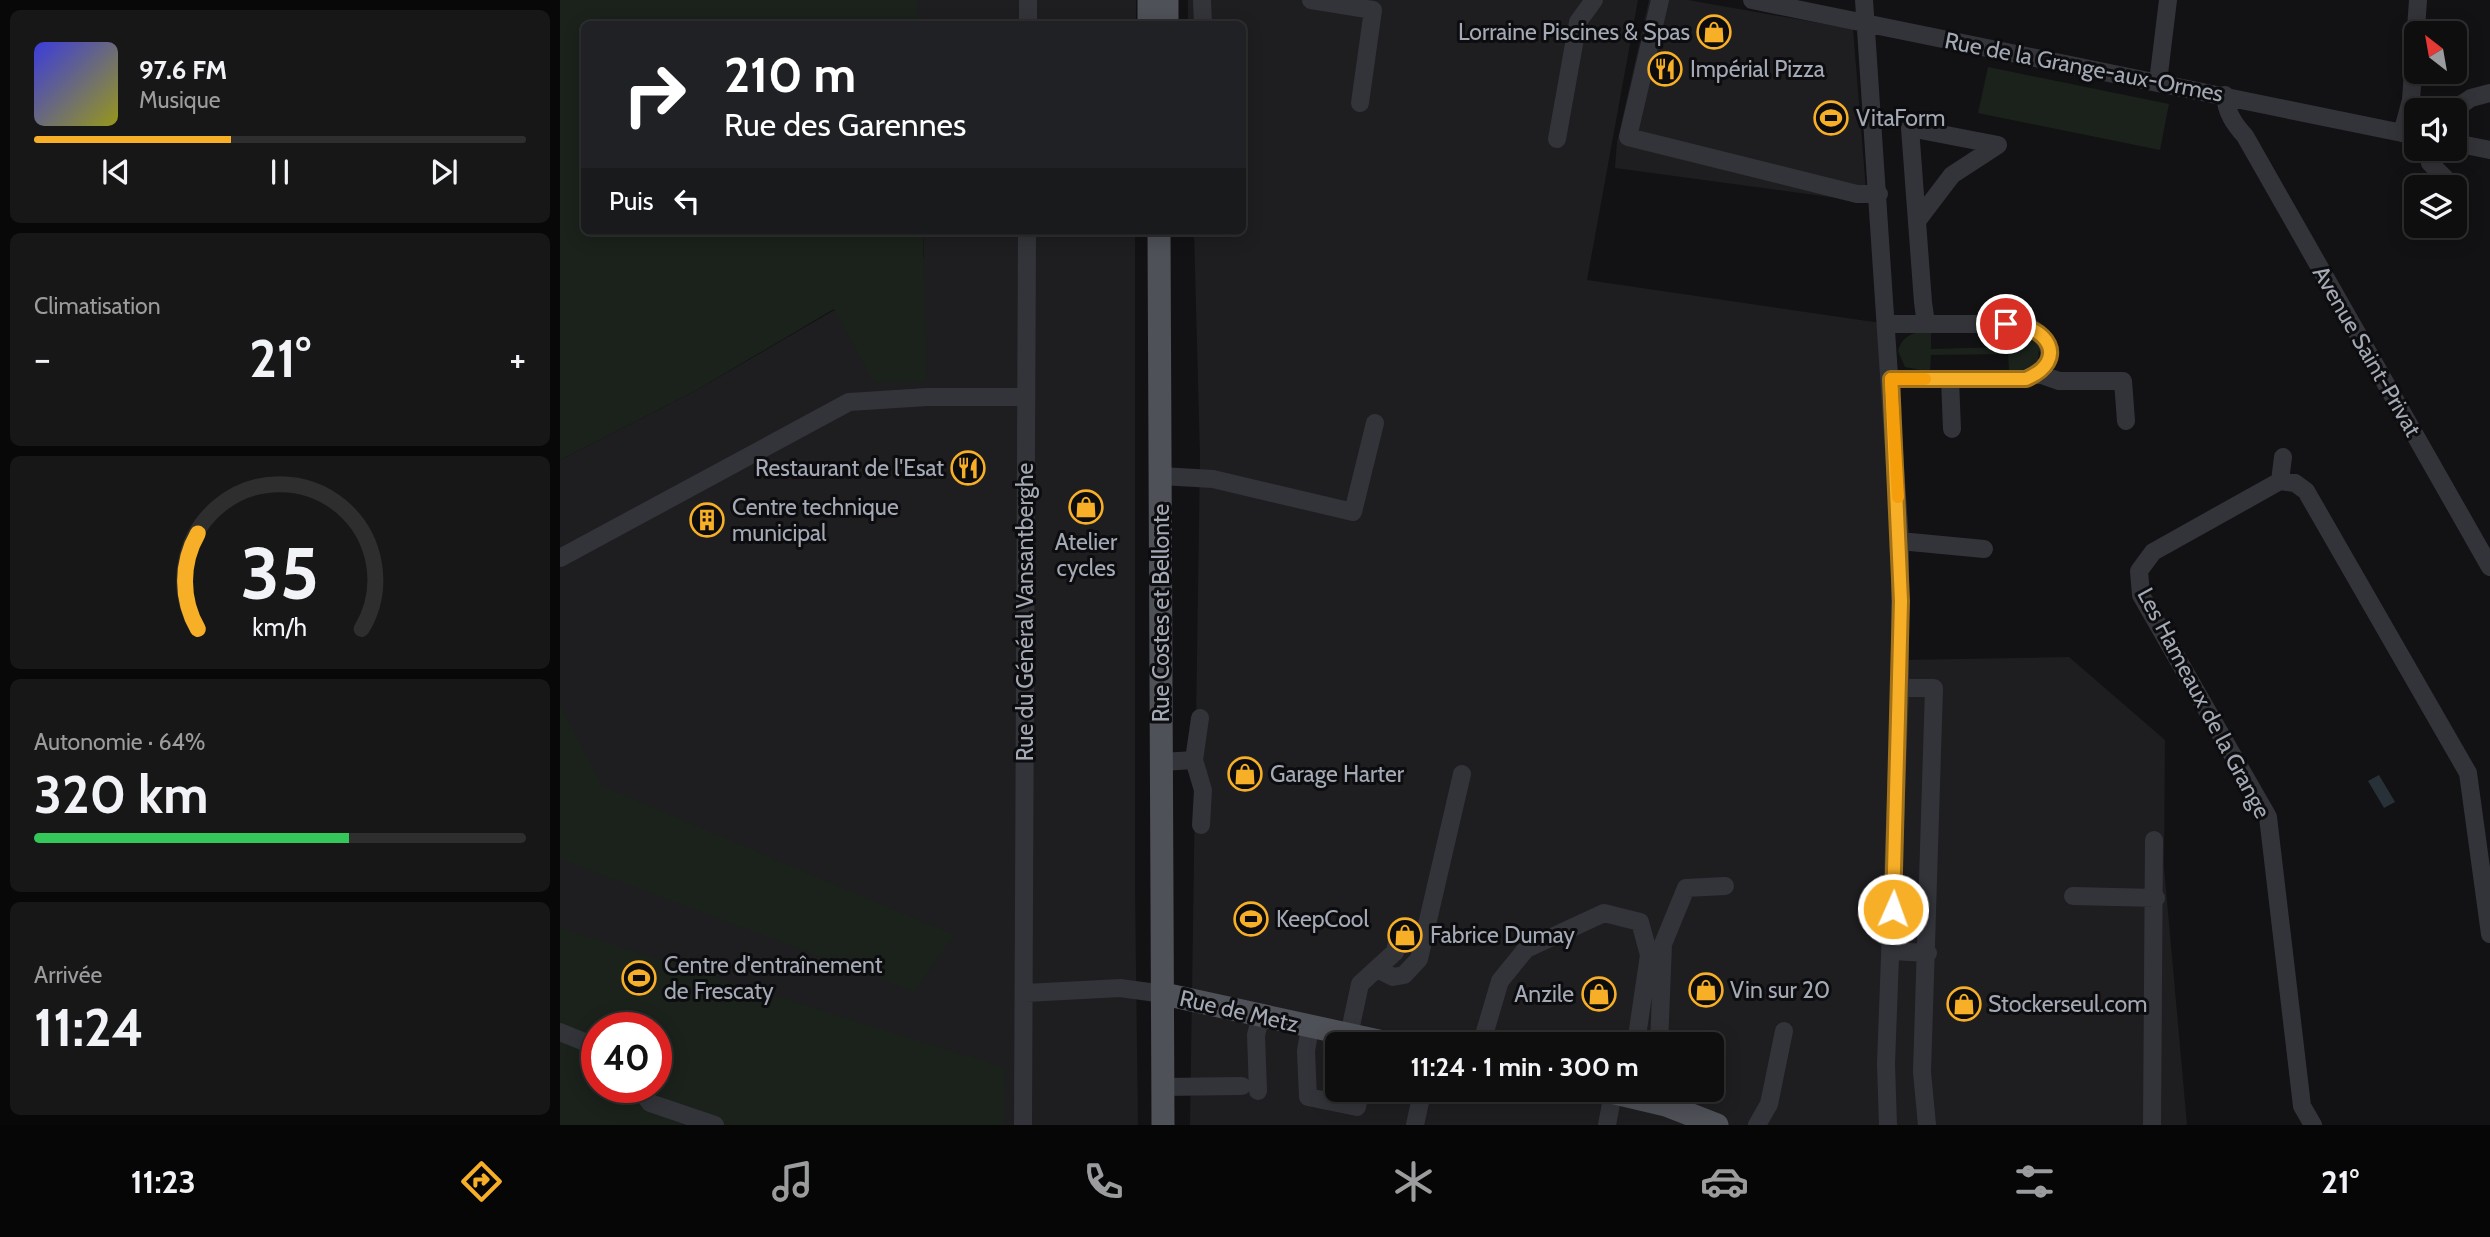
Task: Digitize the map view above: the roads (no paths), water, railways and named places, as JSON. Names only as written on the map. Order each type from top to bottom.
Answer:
[{"type":"main road","points":[[1149,0],[1149,21]]},
{"type":"main road","points":[[1167,0],[1167,21]]},
{"type":"main road","name":"Rue Costes et Bellonte","points":[[1159,235],[1163,1125]]},
{"type":"main road","name":"Rue de Metz","points":[[1164,994],[1331,1032]]},
{"type":"main road","points":[[1663,1102],[1717,1125]]},
{"type":"street","points":[[1028,0],[1028,21]]},
{"type":"street","points":[[1158,0],[1158,21]]},
{"type":"street","points":[[1202,0],[1203,21]]},
{"type":"street","points":[[1311,0],[1373,10],[1360,103]]},
{"type":"street","points":[[1557,139],[1578,22],[1594,0]]},
{"type":"street","points":[[1660,0],[1628,136],[1857,194],[1879,194]]},
{"type":"street","name":"Rue de la Grange-aux-Ormes","points":[[1752,0],[2404,133]]},
{"type":"street","points":[[1864,0],[1888,324],[1900,541],[1900,688],[1886,1064],[1888,1125]]},
{"type":"street","points":[[2158,82],[2168,0]]},
{"type":"street","points":[[2412,98],[2418,0]]},
{"type":"street","points":[[2467,101],[2490,93]]},
{"type":"street","name":"Avenue Saint-Privat","points":[[2225,95],[2226,106],[2234,123],[2245,136],[2490,567]]},
{"type":"street","points":[[2245,136],[2249,100]]},
{"type":"street","points":[[1917,221],[1952,175],[1998,145],[1910,128],[1917,221],[1926,324]]},
{"type":"street","points":[[2467,145],[2490,150]]},
{"type":"street","points":[[2430,161],[2442,175]]},
{"type":"street","name":"Rue du Général Vansantberghe","points":[[1023,1125],[1026,993],[1027,235]]},
{"type":"street","points":[[1888,324],[2025,324],[2043,333],[2049,343],[2049,360],[2039,373],[2026,379],[1891,379]]},
{"type":"street","points":[[2039,373],[2059,381],[2123,381],[2126,421]]},
{"type":"street","points":[[1950,379],[1952,429]]},
{"type":"street","points":[[560,558],[849,402],[927,397],[1026,397]]},
{"type":"street","points":[[1161,476],[1213,479],[1353,512],[1375,423]]},
{"type":"street","points":[[2283,457],[2280,481],[2295,483],[2316,504],[2468,773],[2490,934]]},
{"type":"street","name":"Les Hameaux de la Grange","points":[[2280,481],[2153,552],[2139,571],[2138,584],[2141,595],[2268,817],[2302,1105],[2313,1125]]},
{"type":"street","points":[[1900,541],[1984,548]]},
{"type":"street","points":[[1900,688],[1934,688],[1922,1072],[1927,1125]]},
{"type":"street","points":[[1200,718],[1194,760],[1203,790],[1201,825]]},
{"type":"street","points":[[1162,762],[1194,760]]},
{"type":"street","points":[[1379,970],[1393,977],[1404,975],[1419,959],[1462,774]]},
{"type":"street","points":[[2152,1125],[2156,898],[2154,840]]},
{"type":"street","points":[[1660,1032],[1663,944],[1675,912],[1686,888],[1725,886]]},
{"type":"street","points":[[2073,896],[2156,898]]},
{"type":"street","points":[[1485,1032],[1500,981],[1526,949],[1604,913],[1640,922],[1648,955],[1638,1032]]},
{"type":"street","points":[[1361,1032],[1360,984],[1379,970],[1395,952],[1398,938]]},
{"type":"street","points":[[1892,951],[1927,953]]},
{"type":"street","points":[[1026,993],[1120,988],[1164,994]]},
{"type":"street","points":[[1162,1087],[1250,1088],[1261,1016]]},
{"type":"street","points":[[1310,1027],[1306,1051],[1308,1097],[1357,1108]]},
{"type":"street","points":[[1757,1125],[1769,1104],[1783,1031]]},
{"type":"street","points":[[560,1032],[581,1041]]},
{"type":"street","points":[[1415,1125],[1420,1102]]},
{"type":"street","points":[[1607,1125],[1608,1102]]},
{"type":"street","points":[[653,1103],[715,1125]]},
{"type":"place","name":"Lorraine Piscines & Spas","points":[[1714,32]]},
{"type":"place","name":"Impérial Pizza","points":[[1665,69]]},
{"type":"place","name":"VitaForm","points":[[1831,118]]},
{"type":"place","name":"Restaurant de l'Esat","points":[[968,468]]},
{"type":"place","name":"Atelier cycles","points":[[1086,507]]},
{"type":"place","name":"Centre technique municipal","points":[[707,520]]},
{"type":"place","name":"Garage Harter","points":[[1245,774]]},
{"type":"place","name":"KeepCool","points":[[1251,919]]},
{"type":"place","name":"Fabrice Dumay","points":[[1405,935]]},
{"type":"place","name":"Centre d'entraînement de Frescaty","points":[[639,978]]},
{"type":"place","name":"Vin sur 20","points":[[1706,990]]},
{"type":"place","name":"Anzile","points":[[1599,994]]},
{"type":"place","name":"Stockerseul.com","points":[[1964,1004]]}]
